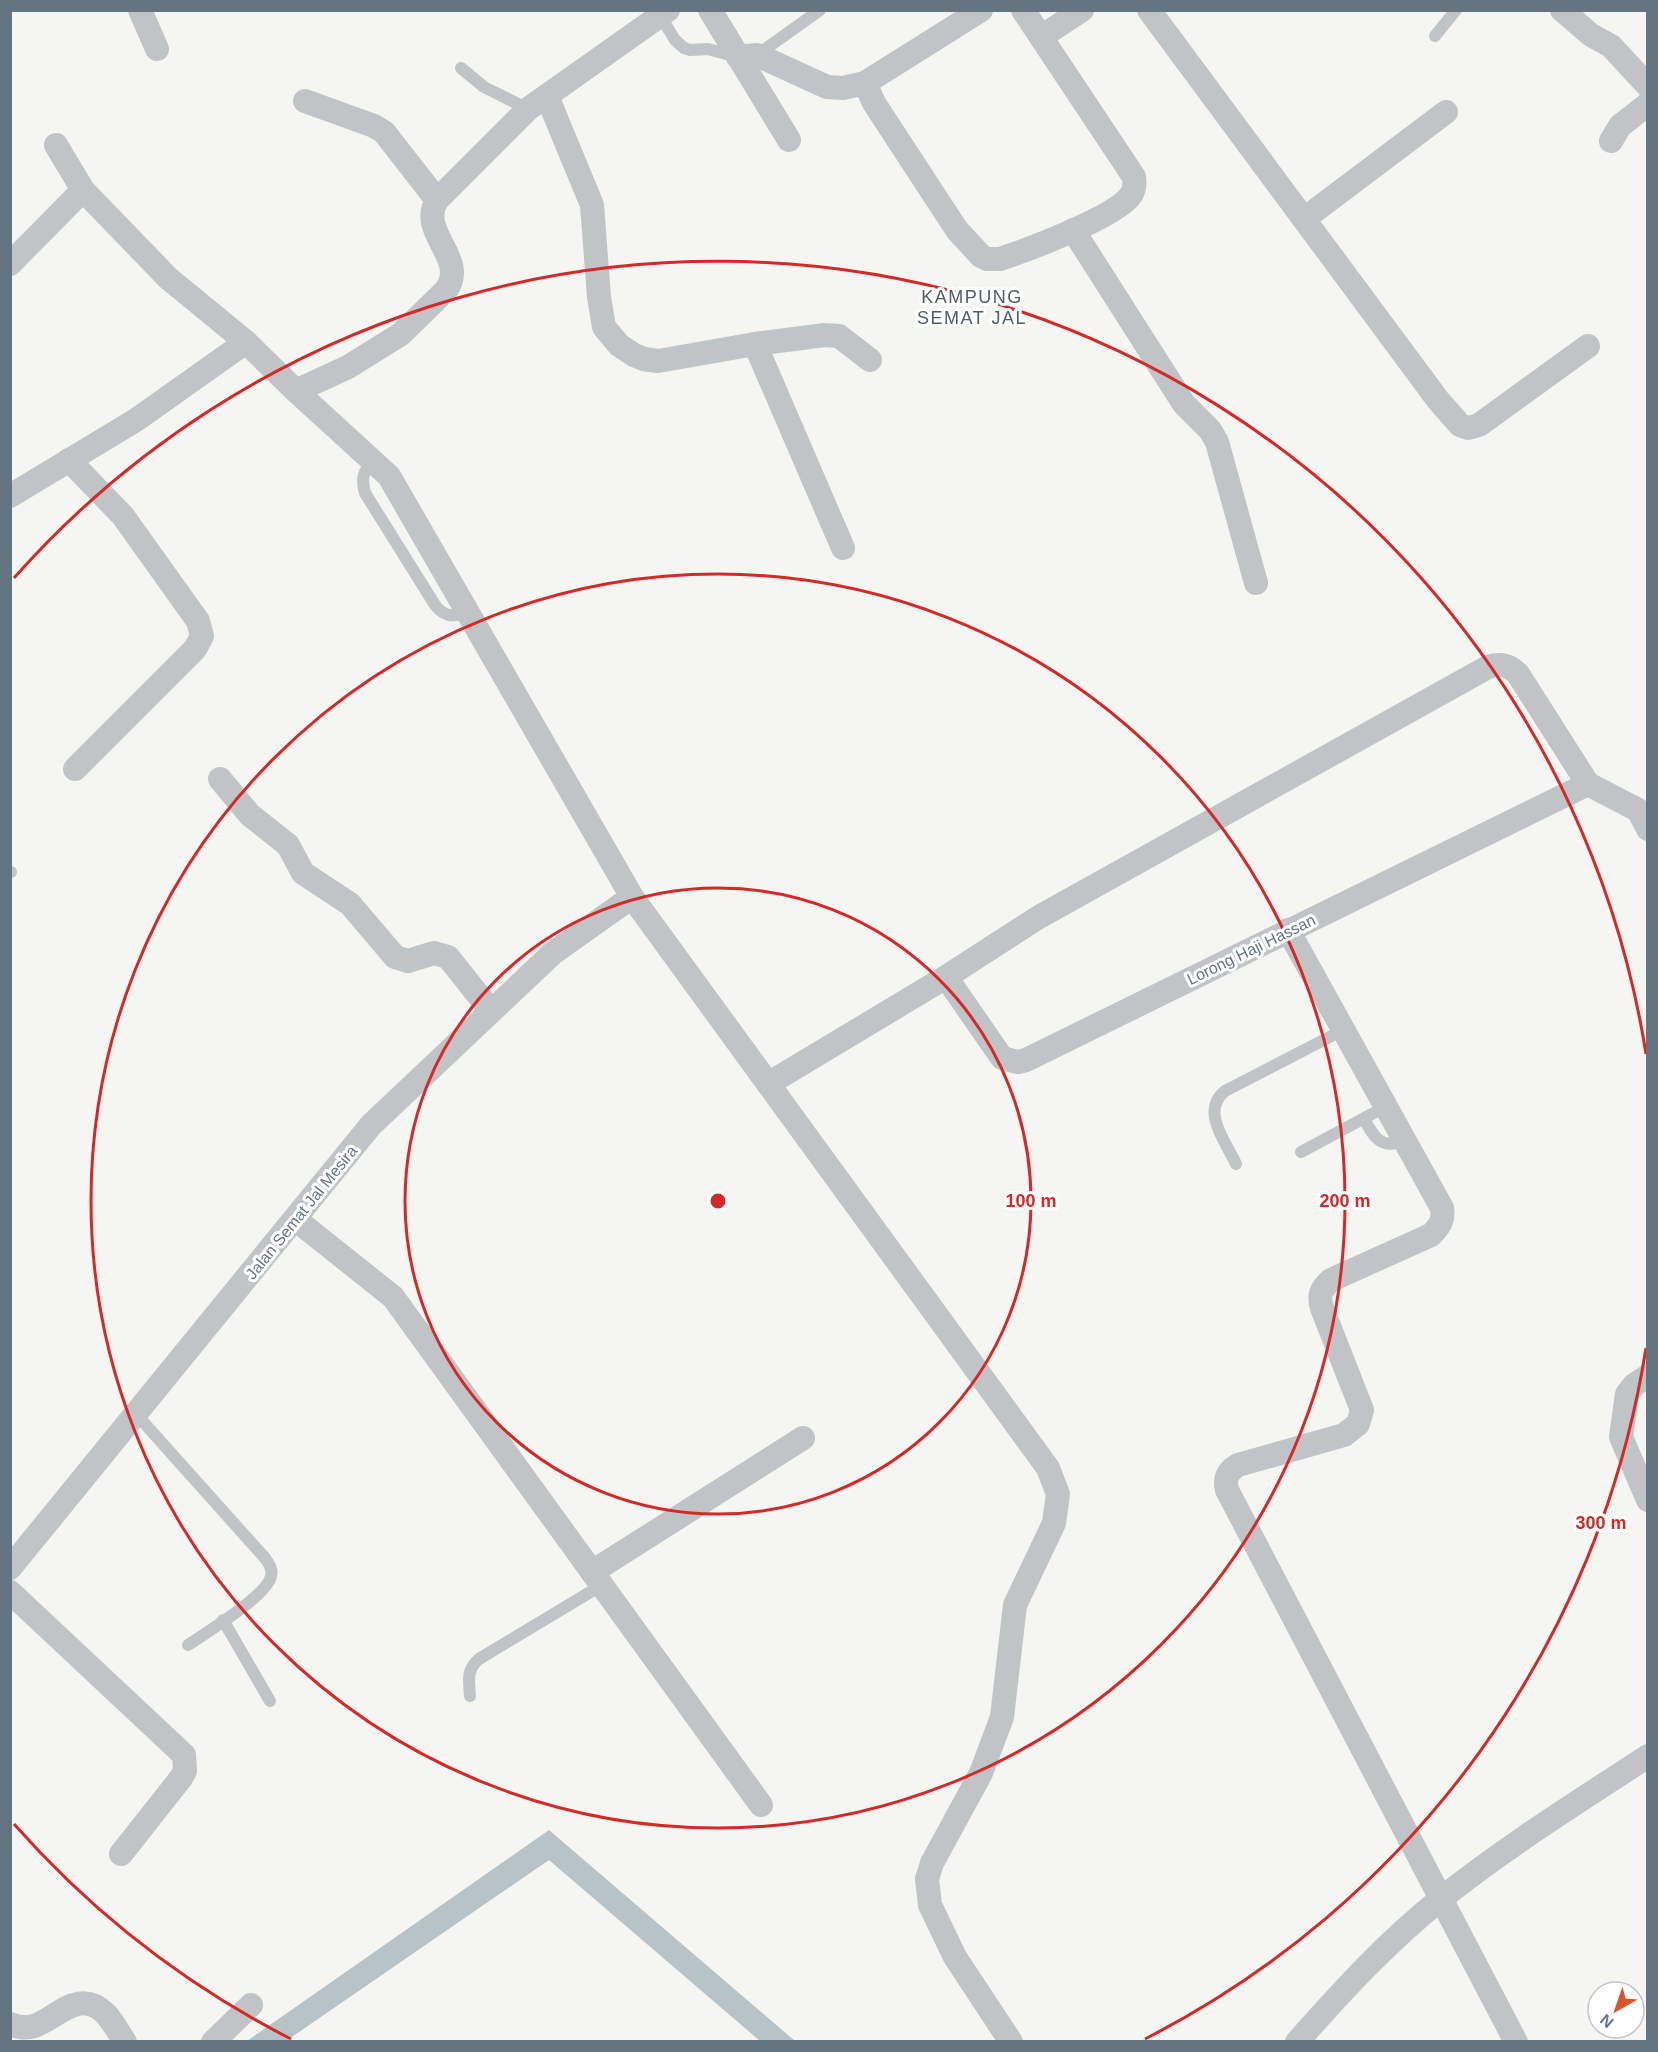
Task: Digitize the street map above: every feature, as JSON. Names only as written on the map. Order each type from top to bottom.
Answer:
[{"type":"street","points":[[140,10],[157,49]]},
{"type":"street","points":[[710,10],[748,56],[789,140]]},
{"type":"street","points":[[748,56],[827,87],[843,88],[865,83],[981,10]]},
{"type":"street","points":[[865,83],[874,103],[957,230],[981,256],[987,259],[1000,259],[1073,230],[1126,200],[1132,194],[1135,186],[1134,177],[1023,10]]},
{"type":"street","points":[[1041,37],[1083,10]]},
{"type":"street","points":[[1149,10],[1438,400],[1460,425],[1468,429],[1479,425],[1588,346]]},
{"type":"street","points":[[1562,10],[1585,31],[1611,46],[1647,86]]},
{"type":"street","points":[[296,391],[348,367],[401,334],[446,290],[452,282],[453,274],[431,217],[437,200],[538,102],[664,14]]},
{"type":"street","points":[[305,101],[375,126],[384,132],[437,200]]},
{"type":"street","points":[[538,102],[592,205],[599,297],[604,327],[619,345],[634,355],[658,361],[755,344],[825,335],[839,336],[870,360]]},
{"type":"street","points":[[1611,141],[1620,126],[1647,104]]},
{"type":"street","points":[[1304,219],[1446,112]]},
{"type":"street","points":[[56,145],[83,190],[168,278],[246,342],[389,476],[632,897],[1048,1468],[1058,1494],[1054,1523],[1015,1605],[1002,1718],[981,1773],[932,1863],[927,1879],[930,1905],[955,1957],[1011,2042]]},
{"type":"street","points":[[10,264],[83,190]]},
{"type":"street","points":[[1073,230],[1184,405],[1210,430],[1216,442],[1256,583]]},
{"type":"street","points":[[10,496],[136,420],[246,342]]},
{"type":"street","points":[[755,344],[843,548]]},
{"type":"street","points":[[69,460],[123,516],[198,621],[202,636],[195,650],[75,770]]},
{"type":"street","points":[[768,1084],[946,977],[1039,917],[1496,664],[1504,665],[1518,674],[1588,784],[1644,814]]},
{"type":"street","points":[[220,779],[254,819],[288,845],[306,876],[350,904],[395,957],[408,961],[434,953],[448,957],[491,1011]]},
{"type":"street","name":"Lorong Haji Hassan","points":[[946,977],[1002,1058],[1018,1062],[1026,1060],[1588,784]]},
{"type":"street","name":"Jalan Semat Jal Mesira","points":[[10,1568],[372,1125],[553,953],[632,897]]},
{"type":"street","points":[[1288,930],[1442,1208],[1443,1216],[1441,1225],[1431,1235],[1331,1280],[1320,1292],[1319,1298],[1362,1410],[1358,1425],[1344,1435],[1238,1465],[1228,1473],[1225,1485],[1516,2042]]},
{"type":"street","points":[[295,1219],[393,1297],[761,1805]]},
{"type":"street","points":[[1647,1376],[1634,1385],[1627,1394],[1621,1437],[1647,1500]]},
{"type":"street","points":[[597,1578],[802,1438]]},
{"type":"street","points":[[10,1592],[184,1755],[185,1771],[181,1778],[121,1854]]},
{"type":"street","points":[[1297,2042],[1362,1968],[1441,1899],[1535,1831],[1647,1756]]},
{"type":"street","points":[[10,2024],[20,2028],[34,2026],[71,2005],[81,2003],[95,2006],[105,2014],[125,2042]]},
{"type":"street","points":[[213,2042],[251,2005]]},
{"type":"lane","points":[[664,14],[675,40],[684,48],[708,49],[748,56],[820,10]]},
{"type":"lane","points":[[1434,36],[1456,10]]},
{"type":"lane","points":[[461,68],[484,87],[538,102]]},
{"type":"lane","points":[[1236,1164],[1215,1120],[1213,1112],[1218,1097],[1225,1091],[1343,1030]]},
{"type":"lane","points":[[1301,1152],[1386,1107]]},
{"type":"lane","points":[[1364,1119],[1378,1140],[1385,1144],[1404,1141]]},
{"type":"lane","points":[[136,1414],[270,1566],[272,1572],[271,1579],[258,1595],[188,1645]]},
{"type":"lane","points":[[471,1696],[469,1674],[474,1663],[597,1578]]},
{"type":"lane","points":[[223,1620],[270,1701]]},
{"type":"shaded area","points":[[549,1830],[795,2041],[760,2041],[549,1860],[286,2041],[247,2041]]},
{"type":"district","name":"KAMPUNG SEMAT JAL","points":[[972,307]]}]
